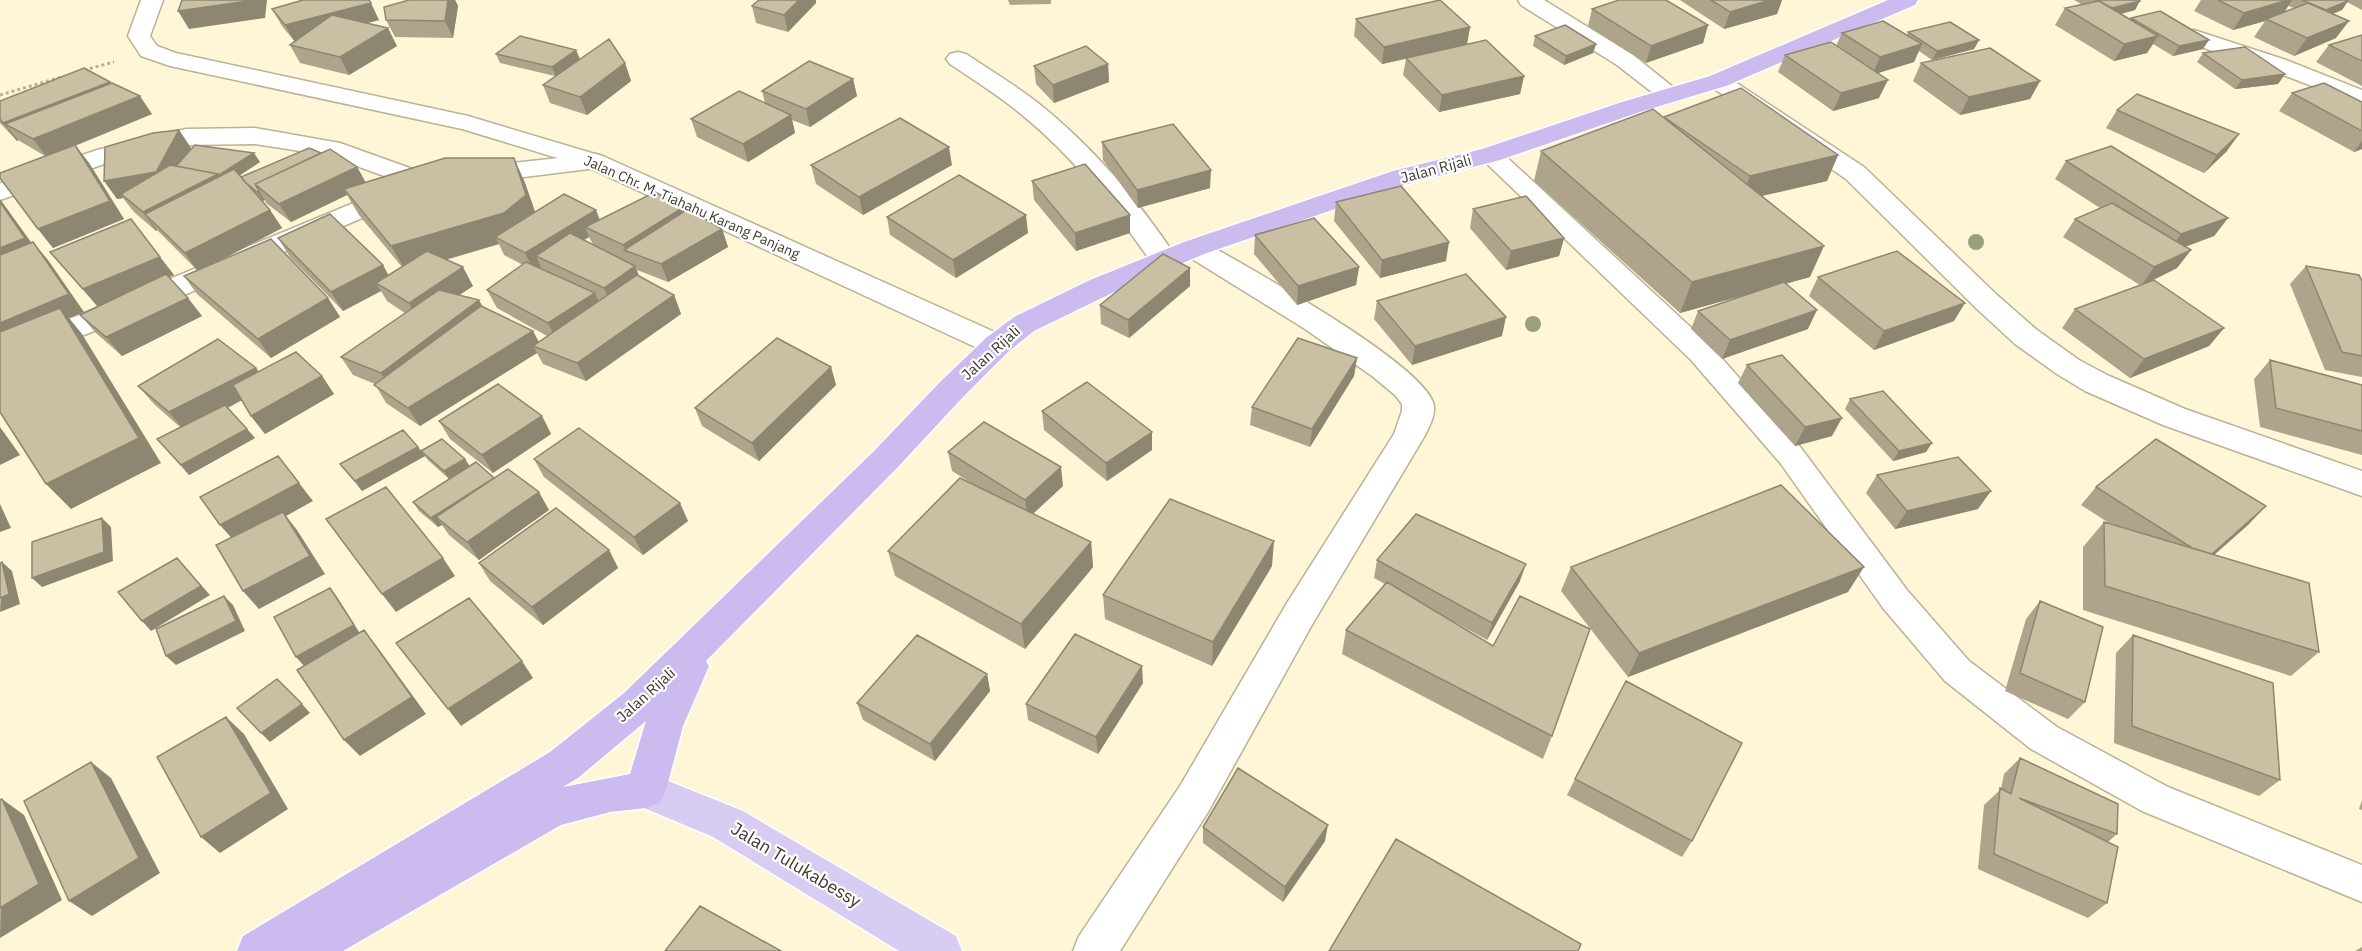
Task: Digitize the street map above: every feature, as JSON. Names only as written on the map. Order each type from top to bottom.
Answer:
[{"type":"highway","name":"Jalan Rijali","points":[[259,951],[564,765],[638,705],[997,345],[1024,324],[1100,286],[1179,254],[1402,177],[1491,155],[1718,81],[1907,0]]},
{"type":"highway","points":[[301,951],[552,808],[610,794],[646,790],[656,742],[670,704],[701,643]]},
{"type":"main road","name":"Jalan Tulukabessy","points":[[646,790],[728,824],[940,951]]},
{"type":"street","points":[[149,51],[140,36],[152,0]]},
{"type":"street","points":[[1529,0],[1625,60],[1671,95]]},
{"type":"street","points":[[2194,37],[2278,65],[2362,98]]},
{"type":"street","name":"Jalan Chr. M. Tiahahu Karang Panjang","points":[[149,51],[170,59],[468,123],[596,162],[997,345]]},
{"type":"street","points":[[958,59],[1029,109],[1067,144],[1124,206],[1179,254],[1301,314],[1396,378],[1417,401],[1419,415],[1408,437],[1300,613],[1194,799],[1095,951]]},
{"type":"street","points":[[1718,81],[1855,173],[1987,302],[2026,337],[2068,367],[2097,383],[2174,417],[2362,484]]},
{"type":"street","points":[[0,192],[106,155],[186,137],[255,136],[331,148],[440,180]]},
{"type":"street","points":[[0,358],[440,180],[596,162]]},
{"type":"lane","points":[[1491,155],[1701,353],[1791,456],[1895,599],[1957,671],[2044,738],[2155,799],[2362,884]]},
{"type":"path","points":[[80,71],[149,51]]},
{"type":"path","points":[[0,95],[69,75]]},
{"type":"building","points":[[182,0],[255,0],[178,11]]},
{"type":"building","points":[[303,0],[369,0],[371,3],[285,25],[272,9]]},
{"type":"building","points":[[409,0],[448,0],[445,21],[386,20],[384,7]]},
{"type":"building","points":[[759,0],[799,0],[784,15],[752,6]]},
{"type":"building","points":[[1440,0],[1470,27],[1384,47],[1356,19]]},
{"type":"building","points":[[1619,0],[1666,0],[1708,25],[1651,46],[1592,9]]},
{"type":"building","points":[[1711,0],[1770,0],[1730,12]]},
{"type":"building","points":[[2095,0],[2139,0],[2140,1],[2112,8]]},
{"type":"building","points":[[2218,0],[2288,0],[2244,13]]},
{"type":"building","points":[[2302,0],[2346,0],[2348,1],[2326,10]]},
{"type":"building","points":[[2099,1],[2158,36],[2124,44],[2065,8]]},
{"type":"building","points":[[2308,3],[2349,21],[2307,38],[2266,19]]},
{"type":"building","points":[[2160,11],[2209,40],[2179,46],[2131,18]]},
{"type":"building","points":[[332,15],[388,28],[340,57],[290,45]]},
{"type":"building","points":[[1883,21],[1922,44],[1880,57],[1842,33]]},
{"type":"building","points":[[1950,22],[1979,40],[1937,51],[1908,32]]},
{"type":"building","points":[[1565,25],[1596,44],[1566,56],[1535,36]]},
{"type":"building","points":[[2362,35],[2362,61],[2329,45]]},
{"type":"building","points":[[520,36],[576,50],[552,67],[496,54]]},
{"type":"building","points":[[609,39],[625,63],[580,97],[543,85]]},
{"type":"building","points":[[1486,40],[1524,76],[1442,95],[1406,58]]},
{"type":"building","points":[[1831,42],[1888,80],[1841,93],[1785,55]]},
{"type":"building","points":[[1086,46],[1108,64],[1053,85],[1034,66]]},
{"type":"building","points":[[2245,47],[2285,74],[2242,80],[2203,53]]},
{"type":"building","points":[[1990,48],[2040,81],[1969,97],[1921,63]]},
{"type":"building","points":[[809,61],[853,79],[806,109],[762,91]]},
{"type":"building","points":[[84,68],[110,82],[3,123],[0,119],[0,101]]},
{"type":"building","points":[[112,83],[140,96],[33,139],[5,124]]},
{"type":"building","points":[[2324,83],[2362,102],[2362,131],[2292,93]]},
{"type":"building","points":[[1741,88],[1838,155],[1750,176],[1664,117]]},
{"type":"building","points":[[739,91],[791,115],[743,144],[691,119]]},
{"type":"building","points":[[2137,94],[2239,134],[2217,155],[2117,110]]},
{"type":"building","points":[[1653,109],[1824,246],[1692,282],[1541,151]]},
{"type":"building","points":[[900,118],[949,147],[859,197],[811,165]]},
{"type":"building","points":[[1173,124],[1211,170],[1137,190],[1102,142]]},
{"type":"building","points":[[179,130],[156,172],[104,181],[105,147],[153,133]]},
{"type":"building","points":[[75,145],[110,201],[38,229],[0,178],[0,173]]},
{"type":"building","points":[[195,145],[254,153],[219,175],[176,166]]},
{"type":"building","points":[[2111,146],[2228,218],[2181,234],[2066,161]]},
{"type":"building","points":[[309,148],[321,153],[255,184],[259,191],[257,192],[241,177]]},
{"type":"building","points":[[330,149],[357,167],[279,204],[255,184]]},
{"type":"building","points":[[445,158],[514,158],[526,195],[504,213],[391,246],[344,189]]},
{"type":"building","points":[[1085,164],[1130,215],[1075,233],[1032,181]]},
{"type":"building","points":[[170,165],[218,174],[143,212],[121,194]]},
{"type":"building","points":[[234,169],[270,210],[185,253],[145,214]]},
{"type":"building","points":[[959,175],[1026,215],[953,260],[887,217]]},
{"type":"building","points":[[1401,186],[1449,242],[1382,260],[1336,202]]},
{"type":"building","points":[[655,192],[684,207],[623,245],[585,227]]},
{"type":"building","points":[[564,194],[596,210],[525,253],[495,237]]},
{"type":"building","points":[[1526,196],[1564,238],[1511,251],[1473,209]]},
{"type":"building","points":[[0,202],[25,238],[0,248]]},
{"type":"building","points":[[2112,203],[2191,250],[2154,267],[2075,219]]},
{"type":"building","points":[[688,209],[722,229],[661,264],[624,250]]},
{"type":"building","points":[[330,214],[383,265],[331,292],[278,238]]},
{"type":"building","points":[[1314,218],[1359,267],[1298,286],[1255,235]]},
{"type":"building","points":[[131,219],[160,257],[83,289],[50,252]]},
{"type":"building","points":[[570,233],[635,266],[604,288],[536,256]]},
{"type":"building","points":[[271,239],[328,298],[258,339],[184,276]]},
{"type":"building","points":[[33,242],[69,294],[0,323],[0,255]]},
{"type":"building","points":[[427,251],[463,267],[409,303],[376,283]]},
{"type":"building","points":[[1897,251],[1965,303],[1884,331],[1818,277]]},
{"type":"building","points":[[1163,254],[1190,268],[1128,320],[1100,305]]},
{"type":"building","points":[[526,262],[595,293],[548,323],[487,290]]},
{"type":"building","points":[[2306,266],[2359,275],[2362,281],[2362,356],[2342,352]]},
{"type":"building","points":[[166,274],[188,298],[106,337],[80,315]]},
{"type":"building","points":[[1466,274],[1506,317],[1415,346],[1377,301]]},
{"type":"building","points":[[637,275],[674,295],[577,363],[533,346]]},
{"type":"building","points":[[2154,280],[2224,328],[2144,359],[2075,309]]},
{"type":"building","points":[[1784,282],[1817,310],[1730,340],[1698,311]]},
{"type":"building","points":[[439,290],[479,300],[381,373],[341,357]]},
{"type":"building","points":[[481,306],[533,331],[408,408],[374,385]]},
{"type":"building","points":[[60,308],[139,438],[46,484],[0,412],[0,332]]},
{"type":"building","points":[[777,338],[831,367],[752,443],[695,408]]},
{"type":"building","points":[[1298,338],[1357,358],[1312,429],[1252,407]]},
{"type":"building","points":[[218,339],[256,368],[169,412],[138,386]]},
{"type":"building","points":[[296,352],[322,376],[251,416],[233,385]]},
{"type":"building","points":[[1782,355],[1842,418],[1805,427],[1747,365]]},
{"type":"building","points":[[2270,360],[2362,385],[2362,431],[2276,408]]},
{"type":"building","points":[[1087,382],[1152,432],[1106,463],[1042,411]]},
{"type":"building","points":[[498,384],[542,416],[482,455],[439,421]]},
{"type":"building","points":[[1883,391],[1932,443],[1899,451],[1850,399]]},
{"type":"building","points":[[225,405],[247,429],[181,465],[157,439]]},
{"type":"building","points":[[984,422],[1061,467],[1025,500],[948,452]]},
{"type":"building","points":[[579,428],[680,503],[634,537],[534,459]]},
{"type":"building","points":[[403,430],[418,447],[355,481],[340,464]]},
{"type":"building","points":[[442,439],[465,459],[444,471],[421,451]]},
{"type":"building","points":[[2156,439],[2266,506],[2212,554],[2192,548],[2096,487]]},
{"type":"building","points":[[278,456],[299,483],[220,525],[200,497]]},
{"type":"building","points":[[1958,457],[1991,491],[1907,511],[1877,475]]},
{"type":"building","points":[[476,462],[494,478],[431,518],[413,502]]},
{"type":"building","points":[[508,469],[539,492],[467,542],[436,517]]},
{"type":"building","points":[[960,478],[1091,542],[1021,624],[888,551]]},
{"type":"building","points":[[1781,485],[1864,567],[1639,653],[1571,567]]},
{"type":"building","points":[[386,487],[443,558],[382,594],[326,519]]},
{"type":"building","points":[[1170,499],[1274,541],[1213,642],[1103,595]]},
{"type":"building","points":[[556,508],[609,550],[532,607],[479,563]]},
{"type":"building","points":[[283,512],[310,556],[243,591],[216,545]]},
{"type":"building","points":[[1416,514],[1526,564],[1492,623],[1377,560]]},
{"type":"building","points":[[102,518],[104,552],[32,578],[32,542]]},
{"type":"building","points":[[2104,522],[2309,583],[2319,652],[2105,586]]},
{"type":"building","points":[[177,558],[201,586],[142,621],[118,592]]},
{"type":"building","points":[[2,562],[9,594],[0,598],[0,563]]},
{"type":"building","points":[[1387,582],[1493,646],[1520,596],[1590,629],[1552,736],[1346,630]]},
{"type":"building","points":[[330,588],[354,625],[296,657],[274,617]]},
{"type":"building","points":[[224,596],[236,621],[166,656],[156,629]]},
{"type":"building","points":[[469,598],[522,661],[448,709],[396,643]]},
{"type":"building","points":[[2040,601],[2103,627],[2085,702],[2020,673]]},
{"type":"building","points":[[364,630],[412,697],[344,740],[297,670]]},
{"type":"building","points":[[1075,634],[1142,666],[1096,737],[1026,704]]},
{"type":"building","points":[[917,635],[987,674],[930,744],[857,703]]},
{"type":"building","points":[[2133,635],[2273,683],[2280,780],[2132,726]]},
{"type":"building","points":[[277,679],[302,704],[261,733],[237,708]]},
{"type":"building","points":[[1626,681],[1742,743],[1692,841],[1575,779]]},
{"type":"building","points":[[226,717],[271,793],[201,837],[157,757]]},
{"type":"building","points":[[2020,758],[2118,804],[2117,834],[2019,798],[2118,847],[2107,903],[1994,854],[2000,788],[2011,794]]},
{"type":"building","points":[[91,762],[139,858],[69,901],[24,801]]},
{"type":"building","points":[[1238,768],[1328,825],[1285,887],[1203,827]]},
{"type":"building","points":[[2,799],[39,884],[0,908],[0,800]]},
{"type":"building","points":[[1396,839],[1581,944],[1578,951],[1329,951]]},
{"type":"building","points":[[700,906],[781,951],[665,951]]}]
